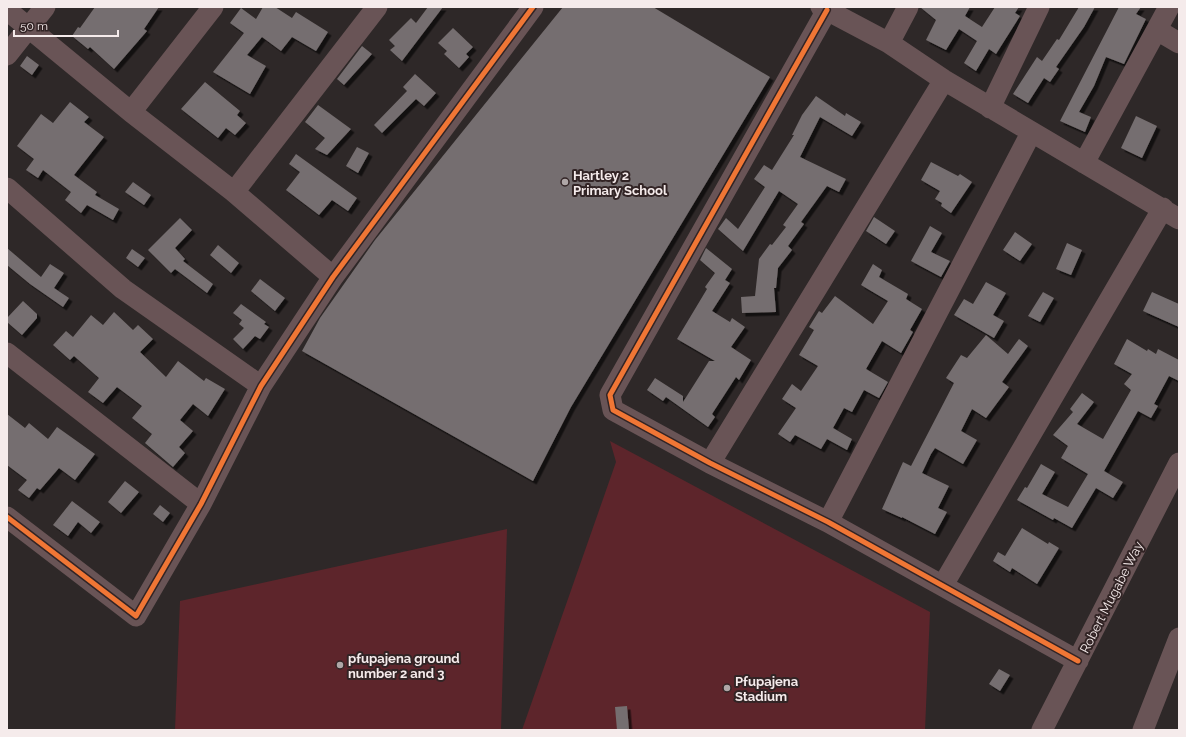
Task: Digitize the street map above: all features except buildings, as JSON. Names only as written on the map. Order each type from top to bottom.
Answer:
[{"type":"street","points":[[7,55],[45,7]]},
{"type":"street","points":[[131,112],[213,7]]},
{"type":"street","points":[[234,192],[377,7]]},
{"type":"street","points":[[7,517],[136,616],[201,504],[261,386],[333,277],[533,7]]},
{"type":"street","points":[[889,43],[908,7]]},
{"type":"street","points":[[990,108],[1039,7]]},
{"type":"street","points":[[1084,163],[1169,7]]},
{"type":"street","points":[[943,585],[1171,213],[1031,133],[944,80],[889,43],[824,8],[610,395],[613,410],[710,463],[828,522],[1078,661]]},
{"type":"street","points":[[7,10],[131,112],[234,192],[333,277]]},
{"type":"street","points":[[1157,30],[1179,43]]},
{"type":"street","points":[[710,463],[944,80]]},
{"type":"street","points":[[828,522],[1031,133]]},
{"type":"street","points":[[7,188],[123,289],[261,386]]},
{"type":"street","points":[[7,353],[201,504]]},
{"type":"street","name":"Robert Mugabe Way","points":[[1042,730],[1179,463]]},
{"type":"street","points":[[1142,730],[1179,638]]},
{"type":"shaded area","name":"Pfupajena Stadium","points":[[610,441],[930,612],[925,730],[522,730],[616,462]]},
{"type":"shaded area","name":"pfupajena ground number 2 and 3","points":[[507,529],[501,730],[175,730],[180,601]]},
{"type":"cycle path","points":[[7,517],[136,616],[201,504],[261,386],[333,277],[533,7]]},
{"type":"cycle path","points":[[827,10],[610,395],[613,410],[710,463],[828,522],[1078,661]]},
{"type":"place","name":"Hartley 2 Primary School","points":[[565,182]]},
{"type":"place","name":"pfupajena ground number 2 and 3","points":[[340,665]]},
{"type":"place","name":"Pfupajena Stadium","points":[[727,688]]}]
